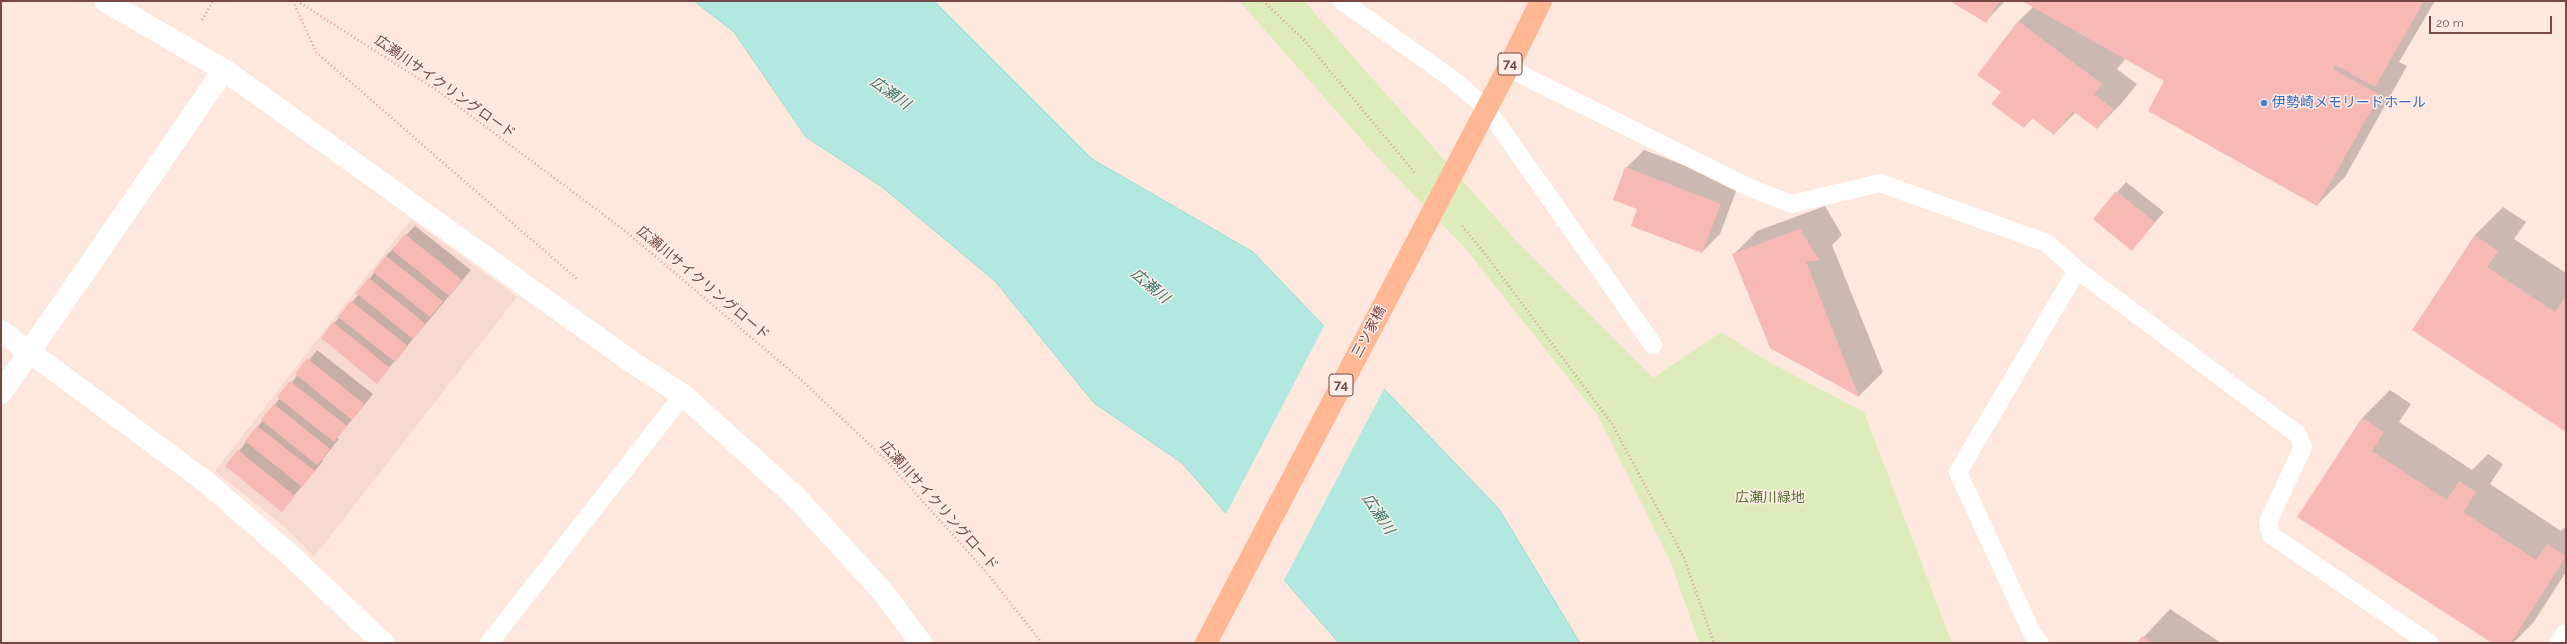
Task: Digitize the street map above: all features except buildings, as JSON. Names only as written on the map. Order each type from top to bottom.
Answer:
[{"type":"main road","name":"74","points":[[1482,118],[1541,1]]},
{"type":"main road","name":"三ツ家橋","points":[[1206,643],[1482,118]]},
{"type":"street","points":[[105,1],[224,70],[632,362],[683,395],[795,496],[883,592],[921,643]]},
{"type":"street","points":[[1,393],[224,70]]},
{"type":"street","points":[[1,331],[205,481],[290,555],[383,643]]},
{"type":"street","points":[[2561,643],[2566,635]]},
{"type":"lane","points":[[1342,1],[1452,79],[1653,345]]},
{"type":"lane","points":[[1508,68],[1746,186],[1791,204],[1880,182],[2047,243],[2077,270],[2296,434],[2303,447],[2268,522],[2271,535],[2429,643]]},
{"type":"lane","points":[[2040,643],[2032,633],[1958,472],[2077,270]]},
{"type":"lane","points":[[489,643],[683,395]]},
{"type":"path","points":[[293,1],[316,52],[579,281]]},
{"type":"path","name":"広瀬川サイクリングロード","points":[[297,1],[435,89],[624,230],[798,377],[884,458],[986,572],[1042,643]]},
{"type":"path","points":[[1263,1],[1305,41],[1421,179]]},
{"type":"path","points":[[1456,220],[1482,250],[1612,424],[1684,558],[1714,643]]},
{"type":"shaded area","points":[[411,219],[517,297],[314,557],[288,530],[215,471]]},
{"type":"green space","name":"広瀬川緑地","points":[[1239,1],[1304,1],[1517,242],[1653,378],[1721,332],[1769,362],[1864,412],[1952,643],[1699,643],[1671,563],[1598,416],[1465,248],[1376,156]]},
{"type":"water","name":"広瀬川","points":[[694,1],[934,1],[1092,159],[1253,252],[1499,509],[1580,643],[1339,643],[1182,463],[1094,403],[995,281],[882,187],[806,137],[734,32]]},
{"type":"pier","points":[[1325,324],[1385,387],[1283,582],[1225,516]]},
{"type":"place","name":"伊勢崎メモリードホール","points":[[2264,103]]}]
